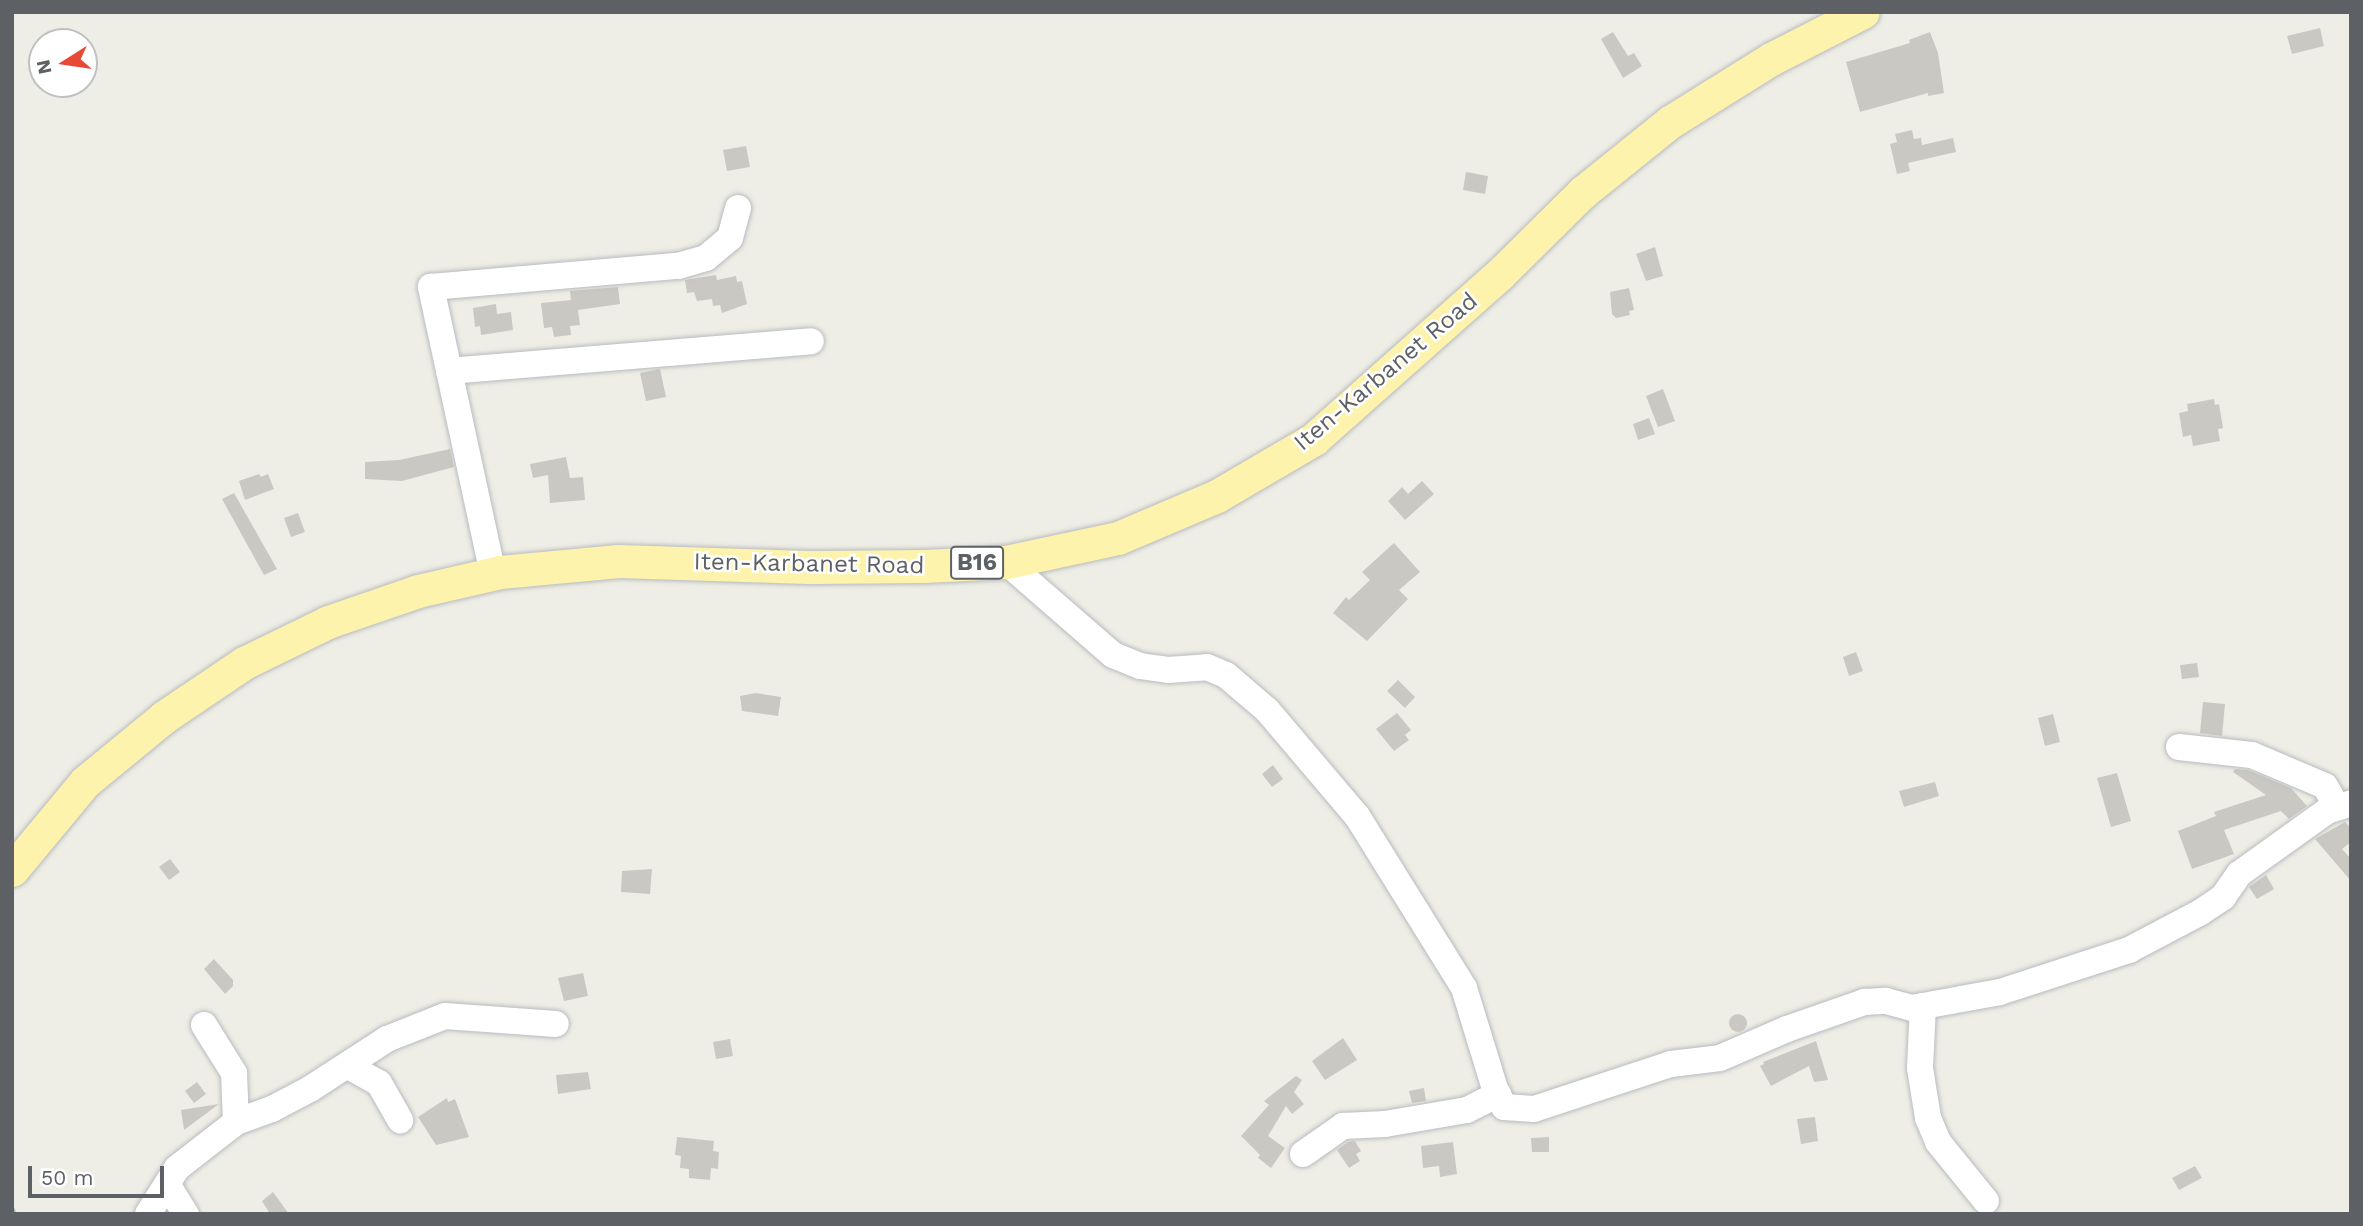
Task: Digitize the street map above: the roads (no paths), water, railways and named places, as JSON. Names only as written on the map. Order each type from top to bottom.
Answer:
[{"type":"main road","name":"Iten-Karbanet Road","points":[[12,870],[85,782],[164,717],[244,663],[328,622],[418,591],[493,573],[618,561],[808,567],[1006,562],[1118,538],[1217,496],[1314,439],[1499,275],[1583,191],[1670,122],[1772,59],[1863,12]]},
{"type":"street","points":[[493,573],[431,287],[678,265],[706,258],[730,239],[738,208]]},
{"type":"street","points":[[449,371],[811,341]]},
{"type":"street","points":[[1006,562],[1113,655],[1140,666],[1168,670],[1207,667],[1226,675],[1267,710],[1357,816],[1464,988],[1504,1107],[1534,1109],[1671,1064],[1720,1058],[1787,1029],[1864,1002],[1894,1002],[1912,1008],[2000,992],[2129,950],[2202,912],[2223,897],[2239,874],[2327,811],[2344,805],[2325,786],[2252,755],[2179,747]]},
{"type":"street","points":[[1923,1006],[1920,1068],[1928,1118],[1938,1142],[1986,1201]]},
{"type":"street","points":[[148,1214],[177,1168],[236,1122],[272,1110],[348,1066],[387,1039],[445,1016],[556,1024]]},
{"type":"street","points":[[204,1025],[233,1073],[236,1122]]},
{"type":"street","points":[[348,1066],[379,1083],[400,1120]]},
{"type":"street","points":[[1303,1154],[1343,1126],[1385,1124],[1467,1110],[1498,1094]]},
{"type":"street","points":[[167,1184],[186,1214]]}]
